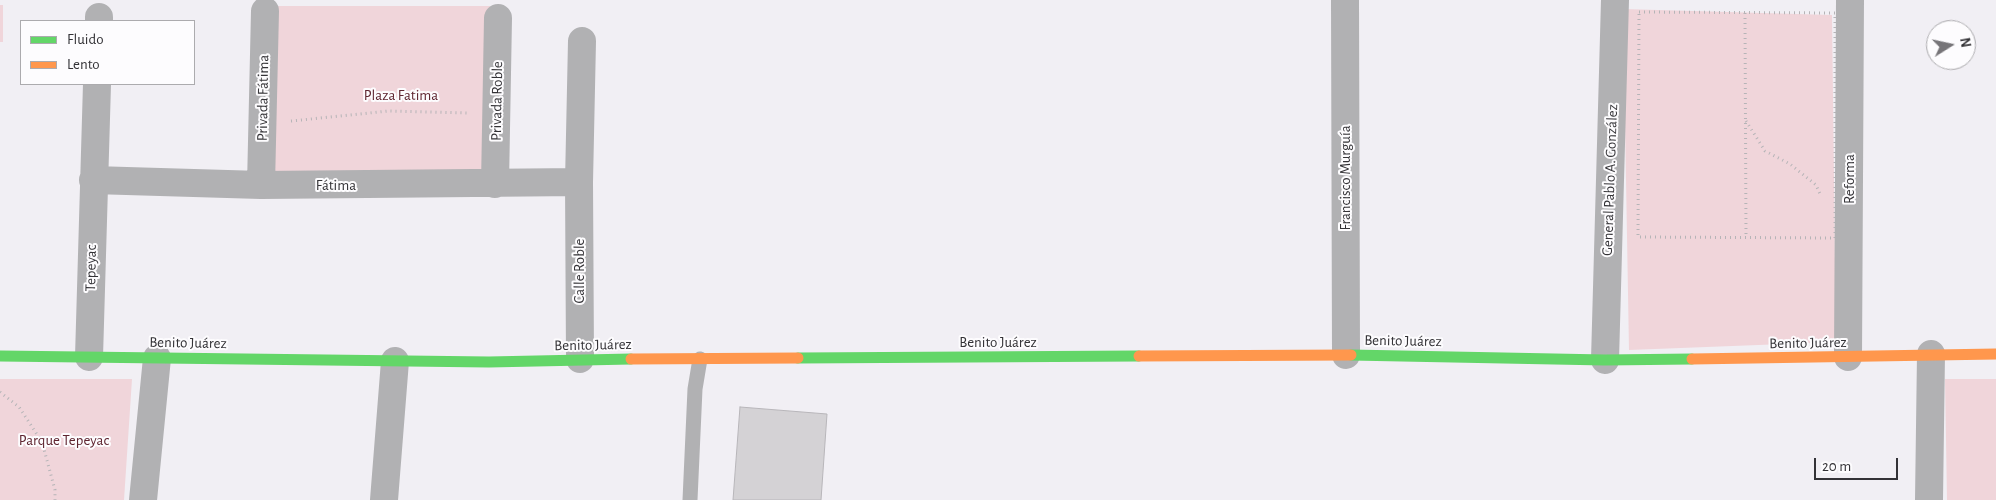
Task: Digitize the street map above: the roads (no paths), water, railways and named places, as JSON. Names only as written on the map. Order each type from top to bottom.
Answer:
[{"type":"street","name":"Francisco Murguía","points":[[1345,0],[1346,355]]},
{"type":"street","name":"General Pablo A. González","points":[[1605,360],[1615,0]]},
{"type":"street","name":"Reforma","points":[[1848,357],[1850,0]]},
{"type":"street","name":"Privada Fátima","points":[[261,185],[265,11]]},
{"type":"street","name":"Privada Roble","points":[[495,184],[498,18]]},
{"type":"street","points":[[579,182],[582,40]]},
{"type":"street","name":"Tepeyac","points":[[89,357],[92,180],[96,85]]},
{"type":"street","name":"Fátima","points":[[92,180],[261,185],[579,182]]},
{"type":"street","name":"Calle Roble","points":[[579,182],[580,360]]},
{"type":"street","points":[[1929,500],[1931,354]]},
{"type":"street","name":"Benito Juárez","points":[[0,356],[489,362],[1346,355],[1605,360],[1996,354]]},
{"type":"street","points":[[143,500],[157,358]]},
{"type":"street","points":[[384,500],[395,361]]},
{"type":"lane","points":[[690,500],[695,389],[700,359]]},
{"type":"park label","name":"Plaza Fatima","points":[[401,95]]},
{"type":"park label","name":"Parque Tepeyac","points":[[64,440]]}]
